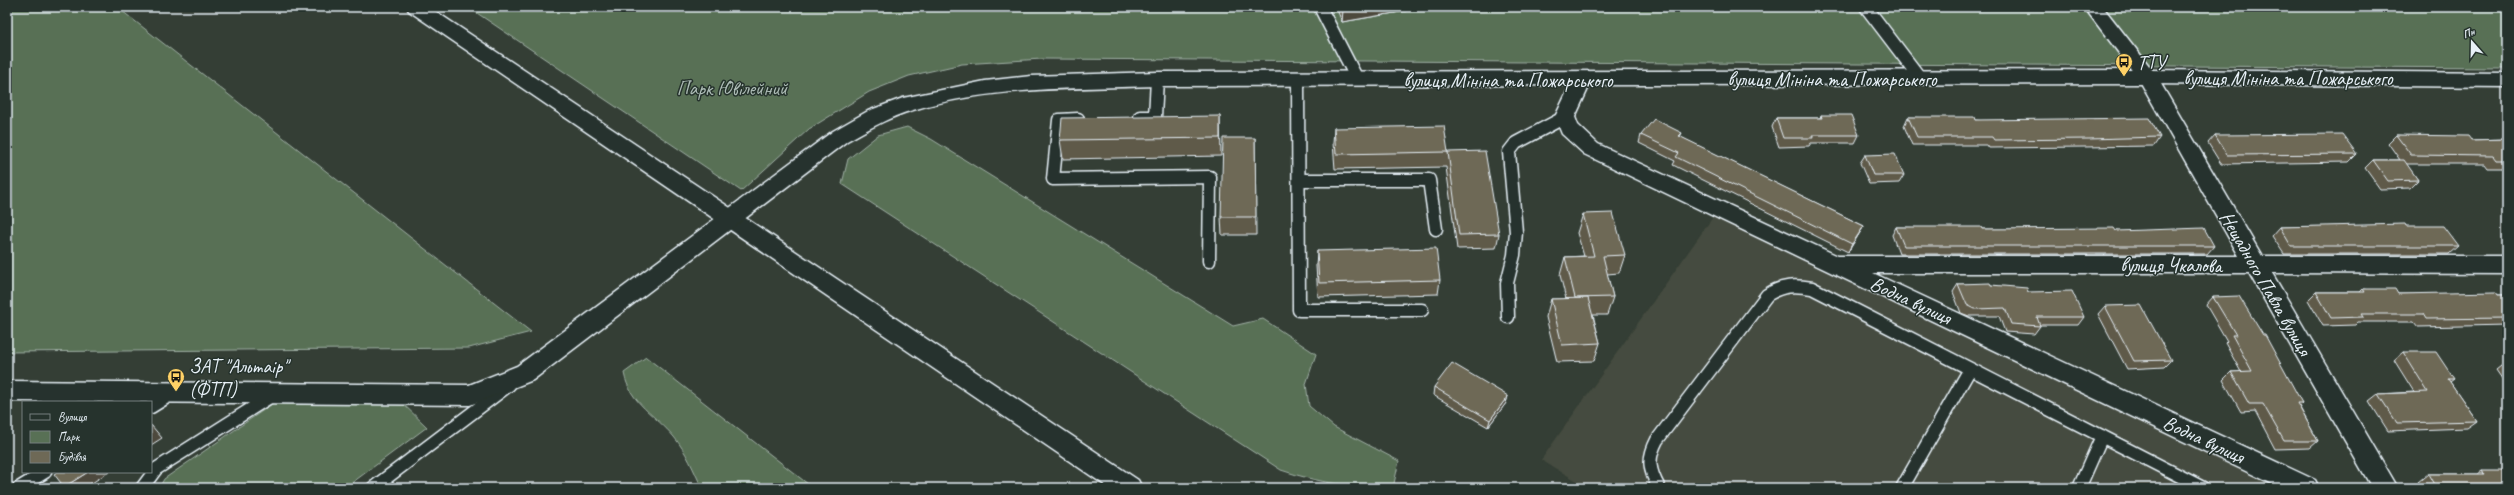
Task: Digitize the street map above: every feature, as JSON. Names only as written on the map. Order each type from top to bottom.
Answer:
[{"type":"street","points":[[416,7],[1129,488]]},
{"type":"street","name":"Нещадного Павла вулиця","points":[[2093,7],[2147,77],[2385,488]]},
{"type":"street","name":"вулиця Мініна та Пожарського","points":[[7,392],[470,395],[525,373],[729,218],[840,136],[875,116],[910,103],[963,91],[1008,85],[1157,79],[1582,80],[2147,77],[2507,80]]},
{"type":"street","points":[[1565,117],[1582,80]]},
{"type":"street","name":"Водна вулиця","points":[[1565,117],[1569,129],[1591,150],[1836,264],[2306,488]]},
{"type":"street","name":"вулиця Чкалова","points":[[1836,264],[2507,265]]},
{"type":"lane","points":[[1320,7],[1357,79]]},
{"type":"lane","points":[[1866,7],[1920,78]]},
{"type":"lane","points":[[1126,118],[1155,117],[1157,79]]},
{"type":"lane","points":[[1298,79],[1299,180],[1297,262],[1299,310],[1422,310]]},
{"type":"lane","points":[[1508,317],[1507,283],[1514,255],[1516,232],[1509,152],[1516,143],[1565,117]]},
{"type":"lane","points":[[1089,119],[1059,120],[1053,179],[1210,177],[1209,261]]},
{"type":"lane","points":[[1299,180],[1428,180],[1436,229]]},
{"type":"lane","points":[[1659,488],[1649,471],[1648,456],[1657,440],[1767,295],[1777,288],[1793,285],[1812,288],[2203,488]]},
{"type":"lane","points":[[1902,488],[1970,370]]},
{"type":"lane","points":[[373,488],[525,373]]},
{"type":"lane","points":[[152,406],[176,392]]},
{"type":"lane","points":[[142,488],[156,469],[274,394]]},
{"type":"lane","points":[[2079,488],[2102,436]]},
{"type":"lane","points":[[19,488],[43,473]]},
{"type":"shaded area","points":[[1718,210],[2288,488],[1589,488],[1541,460]]},
{"type":"green space","points":[[7,7],[117,7],[531,332],[469,348],[7,352]]},
{"type":"green space","name":"Парк Ювілейний","points":[[468,7],[2507,7],[2507,68],[1042,59],[962,64],[909,76],[869,92],[809,129],[741,191]]},
{"type":"green space","points":[[907,127],[931,139],[1233,326],[1263,319],[1316,354],[1306,384],[1309,406],[1334,427],[1399,461],[1393,488],[1337,484],[1295,475],[1281,470],[842,184],[848,159],[878,135]]},
{"type":"green space","points":[[646,357],[813,488],[702,488],[690,461],[682,448],[667,429],[644,408],[627,384],[624,373]]},
{"type":"green space","points":[[398,399],[427,427],[345,488],[159,488],[164,479],[278,400]]},
{"type":"building","points":[[1341,7],[1364,7],[1343,10]]},
{"type":"building","points":[[1821,115],[1851,115],[1859,135],[1812,135],[1813,138],[1783,138],[1776,118],[1822,118]]},
{"type":"building","points":[[1220,116],[1220,138],[1060,140],[1062,118]]},
{"type":"building","points":[[1908,117],[1974,117],[1975,120],[2149,118],[2160,137],[1994,140],[1992,137],[1917,137]]},
{"type":"building","points":[[1654,119],[1682,133],[1679,136],[1864,226],[1852,244],[1676,157],[1679,153],[1641,135]]},
{"type":"building","points":[[1444,126],[1448,152],[1336,154],[1334,128]]},
{"type":"building","points":[[2342,134],[2357,154],[2227,155],[2215,135]]},
{"type":"building","points":[[2396,135],[2468,136],[2471,140],[2507,139],[2507,160],[2496,160],[2493,156],[2411,155]]},
{"type":"building","points":[[1223,138],[1255,138],[1256,217],[1221,217]]},
{"type":"building","points":[[1485,151],[1499,234],[1459,235],[1448,152]]},
{"type":"building","points":[[1895,154],[1904,175],[1873,175],[1865,155]]},
{"type":"building","points":[[2373,160],[2404,160],[2418,180],[2388,181]]},
{"type":"building","points":[[1613,213],[1625,255],[1603,256],[1613,297],[1575,298],[1565,257],[1594,256],[1583,214]]},
{"type":"building","points":[[2405,224],[2406,226],[2443,226],[2458,246],[2291,246],[2280,227]]},
{"type":"building","points":[[1896,227],[1981,227],[1982,229],[2114,228],[2116,231],[2204,228],[2214,246],[1904,246]]},
{"type":"building","points":[[1436,248],[1440,280],[1319,283],[1317,251]]},
{"type":"building","points":[[1990,283],[1991,285],[2027,288],[2028,292],[2072,291],[2084,317],[2037,317],[2040,326],[2011,324],[2005,308],[1975,309],[1967,305],[1958,284]]},
{"type":"building","points":[[2363,289],[2395,289],[2398,294],[2496,292],[2498,295],[2507,295],[2507,318],[2426,319],[2423,314],[2362,314],[2364,317],[2331,318],[2316,292],[2365,292]]},
{"type":"building","points":[[2239,296],[2263,335],[2265,335],[2302,403],[2297,403],[2318,441],[2284,441],[2263,404],[2249,404],[2231,372],[2252,371],[2232,335],[2236,335],[2213,297]]},
{"type":"building","points":[[1588,298],[1600,343],[1562,345],[1551,299]]},
{"type":"building","points":[[2141,305],[2171,360],[2134,361],[2105,306]]},
{"type":"building","points":[[2403,352],[2436,352],[2454,379],[2448,379],[2477,421],[2397,423],[2378,394],[2428,392]]},
{"type":"building","points":[[1452,363],[1508,396],[1490,420],[1434,387]]},
{"type":"building","points":[[2482,471],[2507,471],[2507,488],[2436,488],[2428,474],[2484,474]]},
{"type":"building","points":[[56,473],[86,473],[64,487],[54,474]]},
{"type":"place","name":"ТТУ","points":[[2124,77]]},
{"type":"place","name":"ЗАТ \"Альтаір\" (ФТП)","points":[[176,392]]}]
